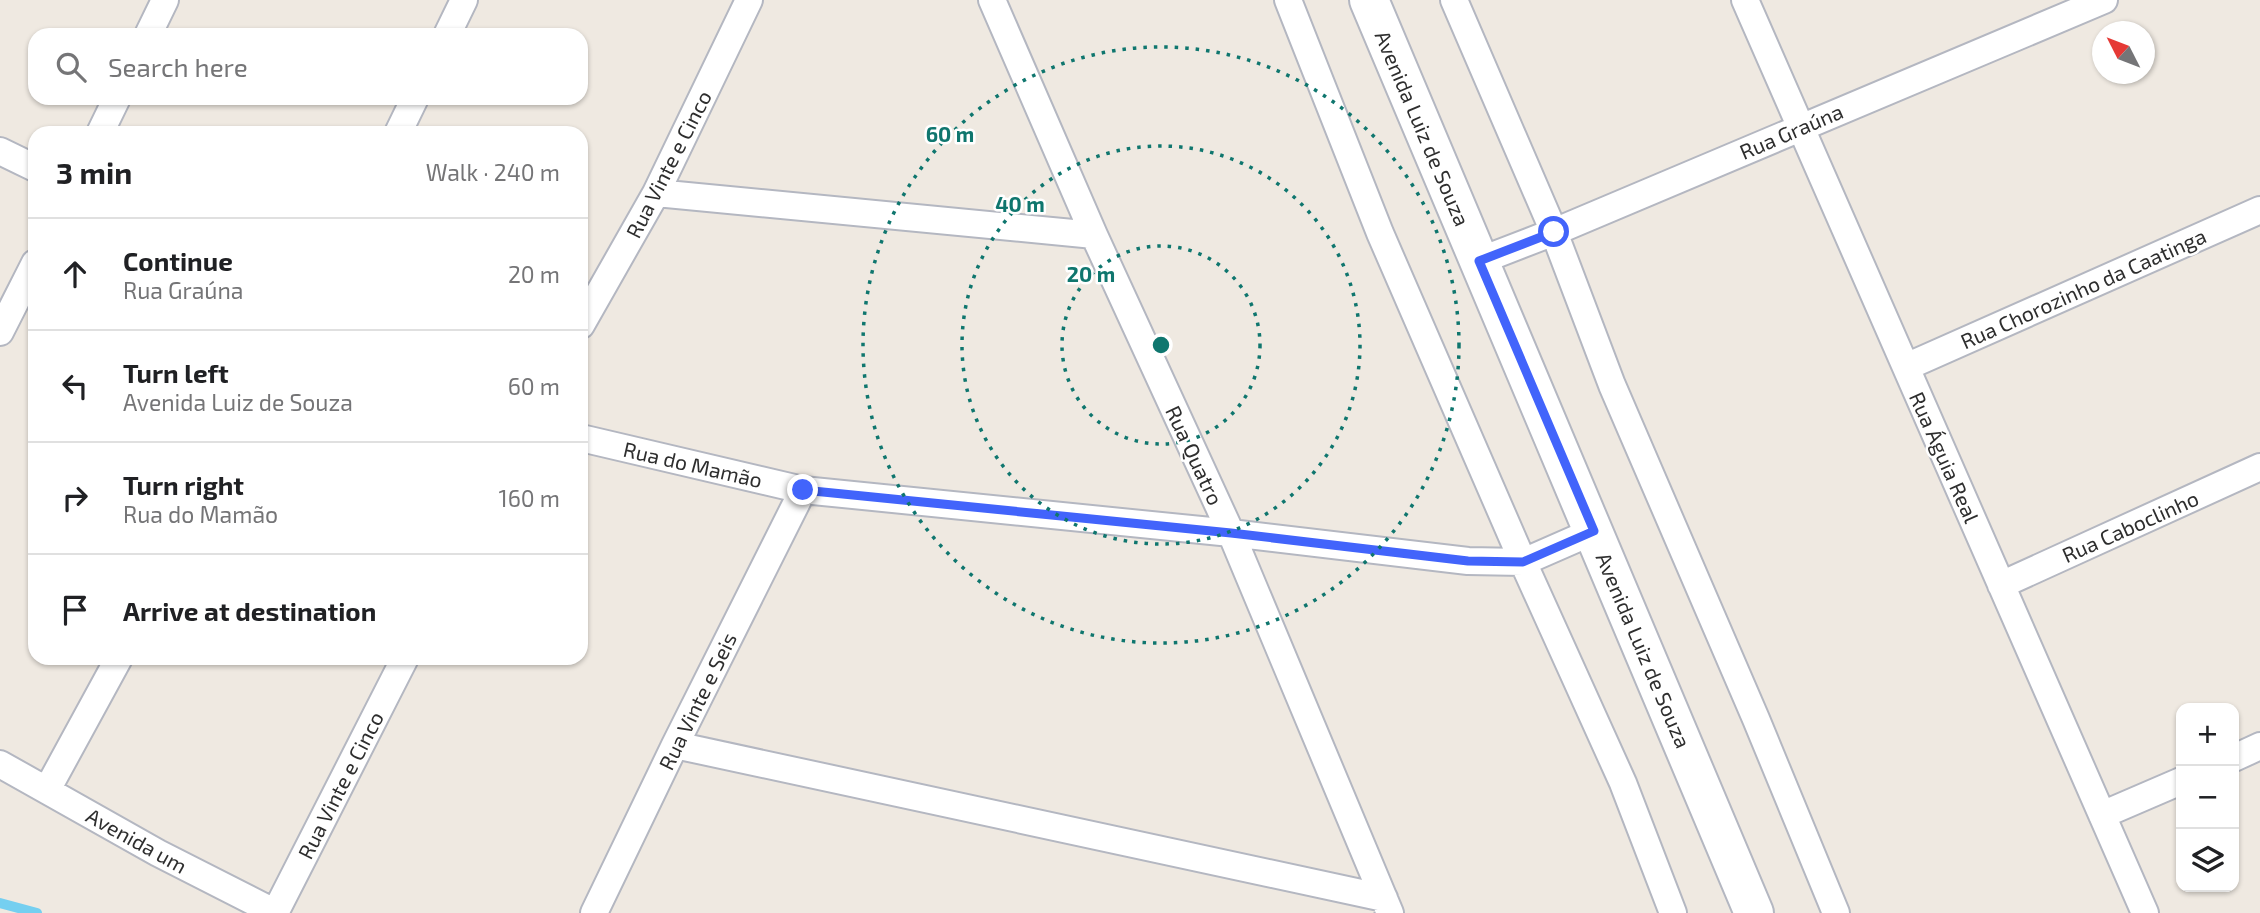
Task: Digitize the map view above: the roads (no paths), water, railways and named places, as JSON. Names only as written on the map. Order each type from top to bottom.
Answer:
[{"type":"main road","name":"Avenida Luiz de Souza","points":[[1369,0],[1754,913]]},
{"type":"street","points":[[151,28],[165,0]]},
{"type":"street","points":[[450,28],[464,0]]},
{"type":"street","name":"Rua Vinte e Cinco","points":[[588,313],[656,193],[749,0]]},
{"type":"street","name":"Rua Quatro","points":[[992,0],[1094,236],[1231,533],[1387,905]]},
{"type":"street","points":[[1288,0],[1380,233],[1523,562],[1623,783],[1673,913]]},
{"type":"street","points":[[1454,0],[1554,232],[1612,385],[1756,719],[1836,913]]},
{"type":"street","name":"Rua Águia Real","points":[[1745,0],[2144,913]]},
{"type":"street","name":"Rua Graúna","points":[[1479,261],[1554,232],[2104,0]]},
{"type":"street","points":[[103,126],[114,105]]},
{"type":"street","points":[[401,126],[411,105]]},
{"type":"street","points":[[0,151],[28,165]]},
{"type":"street","points":[[656,193],[1094,236]]},
{"type":"street","name":"Rua Chorozinho da Caatinga","points":[[1906,367],[2260,210]]},
{"type":"street","points":[[0,332],[28,277]]},
{"type":"street","name":"Rua do Mamão","points":[[588,440],[803,490],[1231,533],[1468,561],[1523,562],[1594,531]]},
{"type":"street","name":"Rua Caboclinho","points":[[2001,585],[2260,467]]},
{"type":"street","name":"Rua Vinte e Seis","points":[[594,913],[674,746],[803,490]]},
{"type":"street","points":[[47,790],[115,665]]},
{"type":"street","name":"Rua Vinte e Cinco","points":[[275,913],[401,665]]},
{"type":"street","points":[[674,746],[1387,905]]},
{"type":"street","points":[[2239,756],[2260,746]]},
{"type":"street","name":"Avenida um","points":[[0,764],[158,853],[275,913]]},
{"type":"street","points":[[2102,815],[2176,783]]},
{"type":"waterway","points":[[0,903],[37,913]]}]
